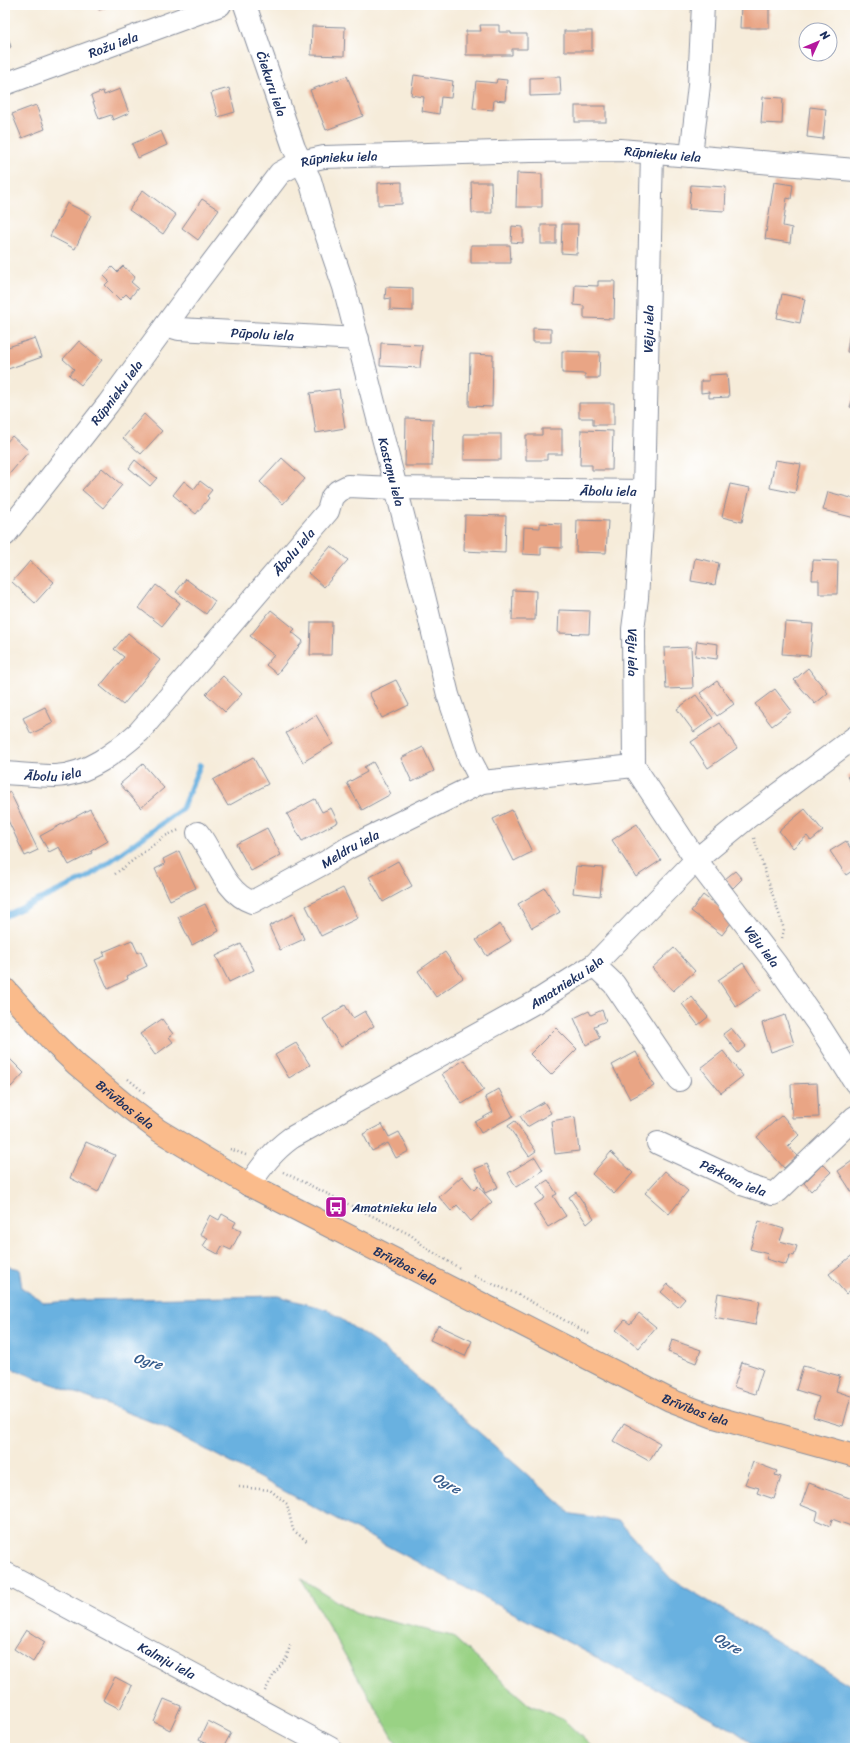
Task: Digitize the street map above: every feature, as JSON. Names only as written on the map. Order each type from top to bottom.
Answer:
[{"type":"main road","name":"Brīvības iela","points":[[5,989],[55,1044],[128,1107],[158,1130],[250,1185],[670,1400],[714,1417],[855,1456]]},
{"type":"street","name":"Rožu iela","points":[[5,84],[220,5]]},
{"type":"street","name":"Čiekuru iela","points":[[245,5],[300,162]]},
{"type":"street","points":[[691,156],[699,85],[703,5]]},
{"type":"street","name":"Rūpnieku iela","points":[[5,536],[108,404],[280,173],[300,162],[324,157],[620,150],[855,170]]},
{"type":"street","name":"Vēju iela","points":[[652,153],[644,491],[638,598],[633,629],[634,766],[696,860],[776,964],[855,1082]]},
{"type":"street","name":"Kastaņu iela","points":[[300,162],[310,180],[358,339],[448,695],[469,757],[482,782]]},
{"type":"street","name":"Pūpolu iela","points":[[166,325],[179,329],[358,339]]},
{"type":"street","name":"Ābolu iela","points":[[5,773],[56,776],[74,773],[92,766],[117,751],[139,732],[328,511],[332,497],[338,491],[348,486],[395,488],[644,491]]},
{"type":"street","name":"Amatnieku iela","points":[[250,1185],[264,1162],[291,1138],[534,1003],[594,965],[696,860],[748,818],[855,737]]},
{"type":"street","name":"Meldru iela","points":[[198,832],[233,891],[243,899],[252,902],[326,862],[348,848],[482,782],[634,766]]},
{"type":"street","points":[[594,965],[614,984],[679,1080]]},
{"type":"street","name":"Pērkona iela","points":[[658,1144],[725,1174],[742,1184],[773,1194],[778,1192],[855,1117]]},
{"type":"street","name":"Kalmju iela","points":[[5,1572],[330,1748]]},
{"type":"path","points":[[748,818],[784,929],[776,964]]},
{"type":"path","points":[[115,874],[165,836],[180,829],[190,828],[198,832]]},
{"type":"path","points":[[121,1075],[134,1083],[150,1097]]},
{"type":"path","points":[[229,1148],[264,1162],[410,1235],[426,1248],[464,1271]]},
{"type":"path","points":[[470,1274],[519,1295],[596,1338]]},
{"type":"path","points":[[240,1487],[270,1490],[287,1504],[293,1530],[308,1542]]},
{"type":"path","points":[[252,1706],[266,1689],[274,1674],[286,1659],[291,1643]]},
{"type":"green space","points":[[301,1579],[355,1613],[452,1636],[528,1704],[564,1720],[593,1748],[399,1748]]},
{"type":"water","name":"Ogre","points":[[5,1266],[19,1269],[22,1288],[45,1303],[85,1300],[278,1296],[328,1310],[383,1348],[572,1514],[619,1521],[671,1579],[855,1688],[855,1748],[759,1748],[735,1731],[160,1425],[5,1366]]},
{"type":"building","points":[[97,5],[112,5],[99,10]]},
{"type":"building","points":[[741,5],[769,5],[769,28],[740,28]]},
{"type":"building","points":[[480,25],[499,25],[499,32],[527,34],[527,49],[512,49],[512,55],[466,55],[466,31],[481,31]]},
{"type":"building","points":[[312,26],[345,27],[344,56],[311,55]]},
{"type":"building","points":[[5,28],[11,47],[5,49]]},
{"type":"building","points":[[564,31],[592,31],[592,51],[564,51]]},
{"type":"building","points":[[414,75],[453,81],[451,98],[441,97],[439,114],[422,111],[424,97],[411,95]]},
{"type":"building","points":[[347,76],[363,116],[326,130],[310,90]]},
{"type":"building","points":[[560,77],[561,95],[530,96],[530,78]]},
{"type":"building","points":[[497,79],[507,80],[505,101],[494,100],[493,110],[473,108],[476,81],[496,83]]},
{"type":"building","points":[[229,88],[235,112],[218,117],[211,93]]},
{"type":"building","points":[[120,89],[129,113],[113,120],[111,115],[99,119],[91,96],[103,91],[104,95]]},
{"type":"building","points":[[763,97],[783,98],[782,124],[761,123]]},
{"type":"building","points":[[36,105],[45,129],[22,138],[12,114]]},
{"type":"building","points":[[575,106],[606,106],[606,122],[575,122]]},
{"type":"building","points":[[810,107],[826,109],[823,139],[807,137]]},
{"type":"building","points":[[161,131],[167,145],[138,158],[132,144]]},
{"type":"building","points":[[517,173],[542,174],[542,207],[516,207]]},
{"type":"building","points":[[402,182],[402,204],[378,205],[378,183]]},
{"type":"building","points":[[471,182],[491,182],[492,213],[472,213]]},
{"type":"building","points":[[774,182],[793,185],[791,199],[787,198],[783,226],[792,228],[790,243],[765,239]]},
{"type":"building","points":[[691,185],[726,187],[725,211],[689,209]]},
{"type":"building","points":[[143,190],[176,215],[163,234],[129,210]]},
{"type":"building","points":[[202,199],[219,210],[198,240],[182,228]]},
{"type":"building","points":[[67,203],[91,215],[75,249],[50,236]]},
{"type":"building","points":[[562,224],[578,224],[577,254],[561,253]]},
{"type":"building","points":[[541,225],[556,225],[556,244],[541,244]]},
{"type":"building","points":[[512,226],[523,227],[523,243],[511,242]]},
{"type":"building","points":[[471,245],[510,245],[511,263],[471,263]]},
{"type":"building","points":[[123,266],[135,277],[131,282],[138,288],[130,298],[126,294],[120,300],[105,285],[109,281],[104,276],[112,267],[117,272]]},
{"type":"building","points":[[598,281],[615,281],[614,319],[584,318],[584,306],[574,305],[575,285],[598,286]]},
{"type":"building","points":[[386,287],[413,288],[413,311],[390,310],[390,298],[385,299]]},
{"type":"building","points":[[782,294],[805,299],[800,323],[777,318]]},
{"type":"building","points":[[533,328],[551,329],[551,342],[533,342]]},
{"type":"building","points":[[850,331],[855,332],[855,353],[847,352]]},
{"type":"building","points":[[35,338],[42,357],[5,370],[5,348]]},
{"type":"building","points":[[79,341],[102,360],[81,385],[69,375],[74,369],[63,359]]},
{"type":"building","points":[[381,343],[422,345],[420,368],[380,366]]},
{"type":"building","points":[[562,351],[600,352],[599,378],[585,378],[585,374],[562,373]]},
{"type":"building","points":[[470,354],[493,355],[492,407],[469,406]]},
{"type":"building","points":[[727,374],[729,397],[709,398],[709,392],[701,393],[701,381],[709,381],[709,375]]},
{"type":"building","points":[[339,389],[345,428],[316,433],[310,393]]},
{"type":"building","points":[[855,392],[855,408],[850,407]]},
{"type":"building","points":[[579,403],[614,403],[614,425],[593,425],[593,418],[579,418]]},
{"type":"building","points":[[144,414],[162,431],[141,454],[123,438]]},
{"type":"building","points":[[406,418],[433,419],[432,466],[405,466]]},
{"type":"building","points":[[542,429],[562,429],[562,454],[547,454],[547,460],[526,460],[526,435],[542,435]]},
{"type":"building","points":[[581,430],[613,431],[612,470],[592,470],[592,465],[580,465]]},
{"type":"building","points":[[464,434],[501,434],[501,460],[464,460]]},
{"type":"building","points":[[12,436],[29,451],[6,478],[5,444]]},
{"type":"building","points":[[282,458],[305,479],[283,504],[260,482]]},
{"type":"building","points":[[135,460],[157,478],[150,486],[129,468]]},
{"type":"building","points":[[775,460],[801,464],[795,493],[770,488]]},
{"type":"building","points":[[102,468],[122,485],[103,508],[82,490]]},
{"type":"building","points":[[184,481],[194,489],[200,481],[212,490],[207,496],[209,498],[196,514],[173,495]]},
{"type":"building","points":[[730,484],[750,488],[742,522],[722,517]]},
{"type":"building","points":[[828,492],[855,499],[855,518],[823,510]]},
{"type":"building","points":[[465,515],[506,516],[505,553],[464,551]]},
{"type":"building","points":[[577,520],[608,521],[606,553],[576,552]]},
{"type":"building","points":[[540,523],[562,524],[562,548],[541,547],[541,555],[523,554],[524,527],[540,528]]},
{"type":"building","points":[[331,546],[348,560],[324,587],[308,573]]},
{"type":"building","points":[[695,558],[719,563],[715,585],[691,581]]},
{"type":"building","points":[[813,560],[838,561],[837,594],[819,594],[819,580],[812,580]]},
{"type":"building","points":[[30,561],[54,582],[35,603],[12,582]]},
{"type":"building","points":[[186,579],[215,601],[206,614],[176,592]]},
{"type":"building","points":[[156,585],[180,603],[162,626],[139,608]]},
{"type":"building","points":[[513,590],[536,591],[535,620],[512,620]]},
{"type":"building","points":[[271,610],[295,629],[292,632],[303,641],[277,674],[266,665],[274,655],[250,636]]},
{"type":"building","points":[[559,610],[590,611],[589,634],[558,633]]},
{"type":"building","points":[[311,622],[332,622],[331,655],[310,655]]},
{"type":"building","points":[[785,622],[813,624],[810,656],[782,654]]},
{"type":"building","points":[[128,633],[160,660],[123,705],[100,686],[124,657],[114,649]]},
{"type":"building","points":[[697,641],[718,644],[717,659],[695,656]]},
{"type":"building","points":[[691,647],[693,688],[666,689],[664,648]]},
{"type":"building","points":[[808,668],[828,693],[815,704],[794,680]]},
{"type":"building","points":[[223,676],[242,694],[225,712],[206,694]]},
{"type":"building","points":[[396,680],[409,705],[382,718],[369,693]]},
{"type":"building","points":[[717,681],[734,704],[717,716],[700,693]]},
{"type":"building","points":[[775,689],[792,711],[772,726],[755,704]]},
{"type":"building","points":[[696,695],[713,718],[694,732],[677,709]]},
{"type":"building","points":[[45,707],[53,723],[31,734],[23,718]]},
{"type":"building","points":[[316,715],[333,744],[303,762],[286,733]]},
{"type":"building","points":[[720,723],[737,748],[708,768],[691,742]]},
{"type":"building","points":[[423,747],[434,771],[412,782],[401,758]]},
{"type":"building","points":[[253,757],[268,784],[228,806],[213,780]]},
{"type":"building","points":[[373,762],[391,794],[362,810],[347,783],[367,772],[364,767]]},
{"type":"building","points":[[143,764],[164,788],[141,808],[120,784]]},
{"type":"building","points":[[855,771],[855,787],[847,777]]},
{"type":"building","points":[[10,792],[38,850],[25,856],[5,814],[5,795]]},
{"type":"building","points":[[315,799],[322,812],[331,808],[338,822],[302,841],[287,814]]},
{"type":"building","points":[[90,809],[108,841],[91,851],[92,853],[69,865],[59,847],[49,852],[40,836]]},
{"type":"building","points":[[805,809],[823,831],[811,841],[807,836],[793,848],[779,831]]},
{"type":"building","points":[[512,810],[532,852],[514,861],[493,819]]},
{"type":"building","points":[[637,824],[661,860],[636,877],[612,840]]},
{"type":"building","points":[[267,828],[281,855],[251,871],[236,844]]},
{"type":"building","points":[[846,841],[855,855],[855,869],[846,875],[830,851]]},
{"type":"building","points":[[179,851],[196,888],[170,900],[155,869],[165,864],[163,859]]},
{"type":"building","points":[[398,861],[412,886],[383,902],[369,877]]},
{"type":"building","points":[[576,866],[603,868],[600,896],[573,893]]},
{"type":"building","points":[[735,871],[742,879],[733,888],[725,879]]},
{"type":"building","points":[[343,888],[358,918],[321,936],[306,906]]},
{"type":"building","points":[[545,888],[560,912],[532,928],[518,904]]},
{"type":"building","points":[[703,895],[734,919],[722,935],[691,911]]},
{"type":"building","points":[[205,904],[219,931],[192,945],[178,917]]},
{"type":"building","points":[[293,914],[304,939],[280,950],[269,926]]},
{"type":"building","points":[[500,924],[511,941],[487,956],[476,940]]},
{"type":"building","points":[[132,940],[138,953],[141,951],[147,966],[127,976],[128,979],[108,989],[95,960],[105,956],[103,952]]},
{"type":"building","points":[[241,944],[254,970],[229,982],[216,956]]},
{"type":"building","points":[[674,948],[695,971],[673,991],[652,968]]},
{"type":"building","points":[[445,952],[463,978],[436,997],[418,971]]},
{"type":"building","points":[[743,963],[761,990],[736,1007],[718,980]]},
{"type":"building","points":[[692,997],[708,1017],[698,1025],[682,1004]]},
{"type":"building","points":[[345,1005],[353,1018],[365,1011],[374,1026],[341,1047],[323,1019]]},
{"type":"building","points":[[602,1010],[606,1021],[594,1026],[600,1038],[586,1045],[574,1018],[589,1011],[591,1015]]},
{"type":"building","points":[[785,1015],[794,1044],[771,1052],[762,1023]]},
{"type":"building","points":[[162,1019],[173,1034],[169,1037],[173,1042],[155,1055],[140,1034]]},
{"type":"building","points":[[556,1028],[577,1049],[551,1075],[530,1054]]},
{"type":"building","points":[[731,1028],[746,1046],[738,1053],[723,1034]]},
{"type":"building","points":[[296,1043],[310,1065],[289,1078],[275,1055]]},
{"type":"building","points":[[723,1051],[743,1076],[721,1093],[701,1068]]},
{"type":"building","points":[[636,1052],[654,1086],[630,1099],[612,1065]]},
{"type":"building","points":[[5,1054],[24,1073],[11,1087],[5,1082]]},
{"type":"building","points":[[464,1060],[484,1090],[462,1104],[442,1074]]},
{"type":"building","points":[[817,1083],[819,1117],[792,1118],[791,1084]]},
{"type":"building","points":[[499,1089],[513,1116],[481,1133],[475,1122],[493,1112],[485,1097]]},
{"type":"building","points":[[544,1102],[551,1113],[527,1127],[520,1116]]},
{"type":"building","points":[[782,1115],[799,1135],[788,1146],[797,1156],[784,1168],[757,1137]]},
{"type":"building","points":[[575,1117],[579,1151],[555,1154],[551,1121]]},
{"type":"building","points":[[515,1121],[536,1151],[529,1156],[508,1126]]},
{"type":"building","points":[[382,1124],[389,1137],[399,1132],[409,1151],[396,1158],[388,1143],[372,1151],[363,1134]]},
{"type":"building","points":[[86,1142],[115,1155],[98,1192],[70,1178]]},
{"type":"building","points":[[611,1152],[633,1173],[614,1194],[592,1174]]},
{"type":"building","points":[[535,1157],[543,1170],[516,1187],[508,1173]]},
{"type":"building","points":[[855,1159],[855,1197],[838,1171]]},
{"type":"building","points":[[487,1164],[498,1187],[485,1193],[475,1169]]},
{"type":"building","points":[[823,1164],[831,1172],[811,1191],[804,1183]]},
{"type":"building","points":[[665,1171],[688,1191],[669,1214],[645,1193]]},
{"type":"building","points":[[462,1176],[474,1190],[478,1186],[492,1202],[471,1221],[457,1205],[451,1211],[439,1197]]},
{"type":"building","points":[[548,1180],[557,1194],[553,1196],[566,1216],[548,1227],[534,1205],[545,1198],[537,1187]]},
{"type":"building","points":[[576,1192],[594,1218],[587,1224],[569,1197]]},
{"type":"building","points":[[222,1214],[236,1222],[233,1227],[241,1231],[231,1250],[222,1246],[218,1254],[203,1246],[208,1238],[200,1234],[210,1215],[219,1220]]},
{"type":"building","points":[[759,1221],[784,1229],[780,1241],[797,1246],[794,1256],[790,1255],[786,1265],[766,1259],[768,1254],[750,1249]]},
{"type":"building","points":[[855,1253],[855,1286],[846,1294],[829,1274]]},
{"type":"building","points":[[668,1284],[685,1299],[678,1307],[661,1292]]},
{"type":"building","points":[[718,1293],[760,1301],[755,1325],[714,1317]]},
{"type":"building","points":[[639,1313],[656,1327],[639,1348],[616,1330],[625,1320],[630,1324]]},
{"type":"building","points":[[438,1325],[472,1341],[465,1356],[430,1340]]},
{"type":"building","points":[[672,1340],[701,1350],[696,1363],[668,1352]]},
{"type":"building","points":[[742,1362],[763,1369],[755,1394],[734,1387]]},
{"type":"building","points":[[803,1366],[840,1376],[836,1391],[851,1396],[843,1426],[813,1417],[819,1397],[796,1390]]},
{"type":"building","points":[[624,1423],[660,1443],[649,1461],[613,1441]]},
{"type":"building","points":[[753,1462],[777,1471],[775,1475],[781,1477],[774,1499],[757,1493],[759,1488],[745,1484]]},
{"type":"building","points":[[809,1483],[855,1500],[855,1516],[851,1526],[832,1519],[830,1526],[816,1520],[818,1512],[801,1505]]},
{"type":"building","points":[[26,1630],[45,1642],[33,1662],[14,1649]]},
{"type":"building","points":[[115,1677],[132,1686],[120,1709],[103,1700]]},
{"type":"building","points":[[164,1699],[181,1706],[170,1730],[154,1722]]},
{"type":"building","points":[[208,1721],[231,1733],[223,1748],[216,1748],[199,1740]]},
{"type":"waterway","points":[[5,916],[88,877],[182,809],[200,765]]},
{"type":"place","name":"Amatnieku iela","points":[[336,1207]]}]
